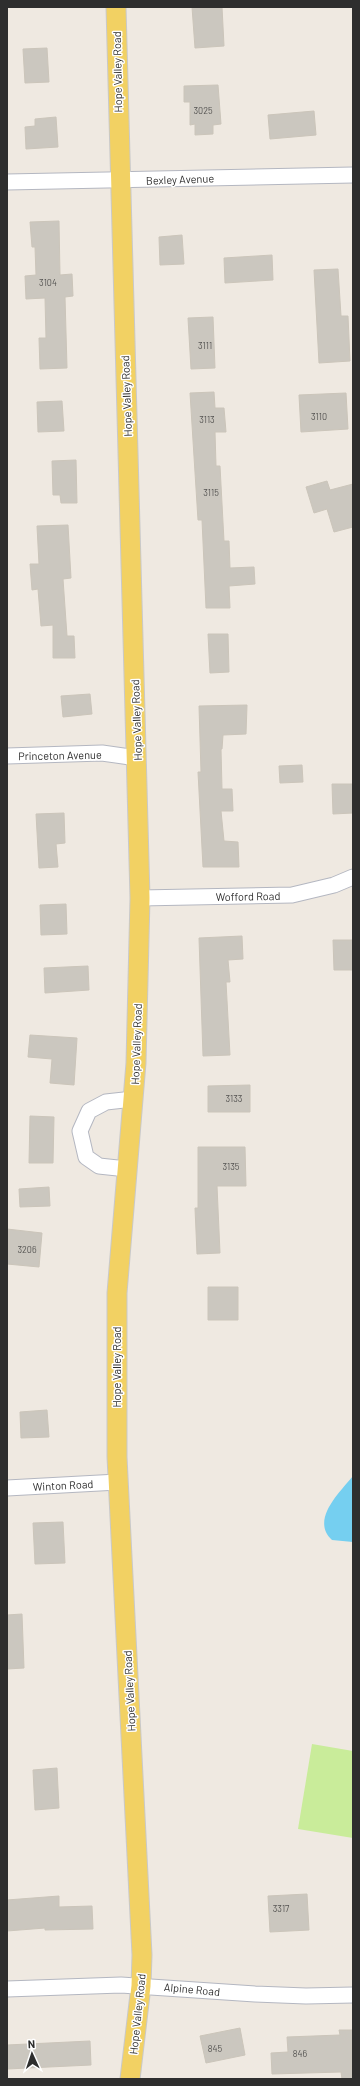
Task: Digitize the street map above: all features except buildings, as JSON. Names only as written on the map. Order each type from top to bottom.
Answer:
[{"type":"main road","name":"Hope Valley Road","points":[[116,7],[140,898],[136,1063],[116,1293],[118,1482],[140,1901],[142,1986],[130,2079]]},
{"type":"street","name":"Bexley Avenue","points":[[7,182],[120,181],[353,175]]},
{"type":"street","name":"Princeton Avenue","points":[[7,756],[102,753],[137,758]]},
{"type":"street","name":"Wofford Road","points":[[140,898],[292,895],[334,885],[353,877]]},
{"type":"street","points":[[127,1169],[99,1166],[86,1157],[80,1131],[89,1111],[106,1102],[133,1099]]},
{"type":"street","name":"Winton Road","points":[[7,1488],[118,1482]]},
{"type":"street","name":"Alpine Road","points":[[7,1989],[70,1985],[142,1986],[255,1994],[306,1996],[353,1995]]},
{"type":"green space","points":[[312,1744],[353,1751],[353,1838],[298,1829]]},
{"type":"water","points":[[353,1476],[353,1542],[332,1540],[326,1532],[324,1524],[326,1515],[329,1506]]}]
